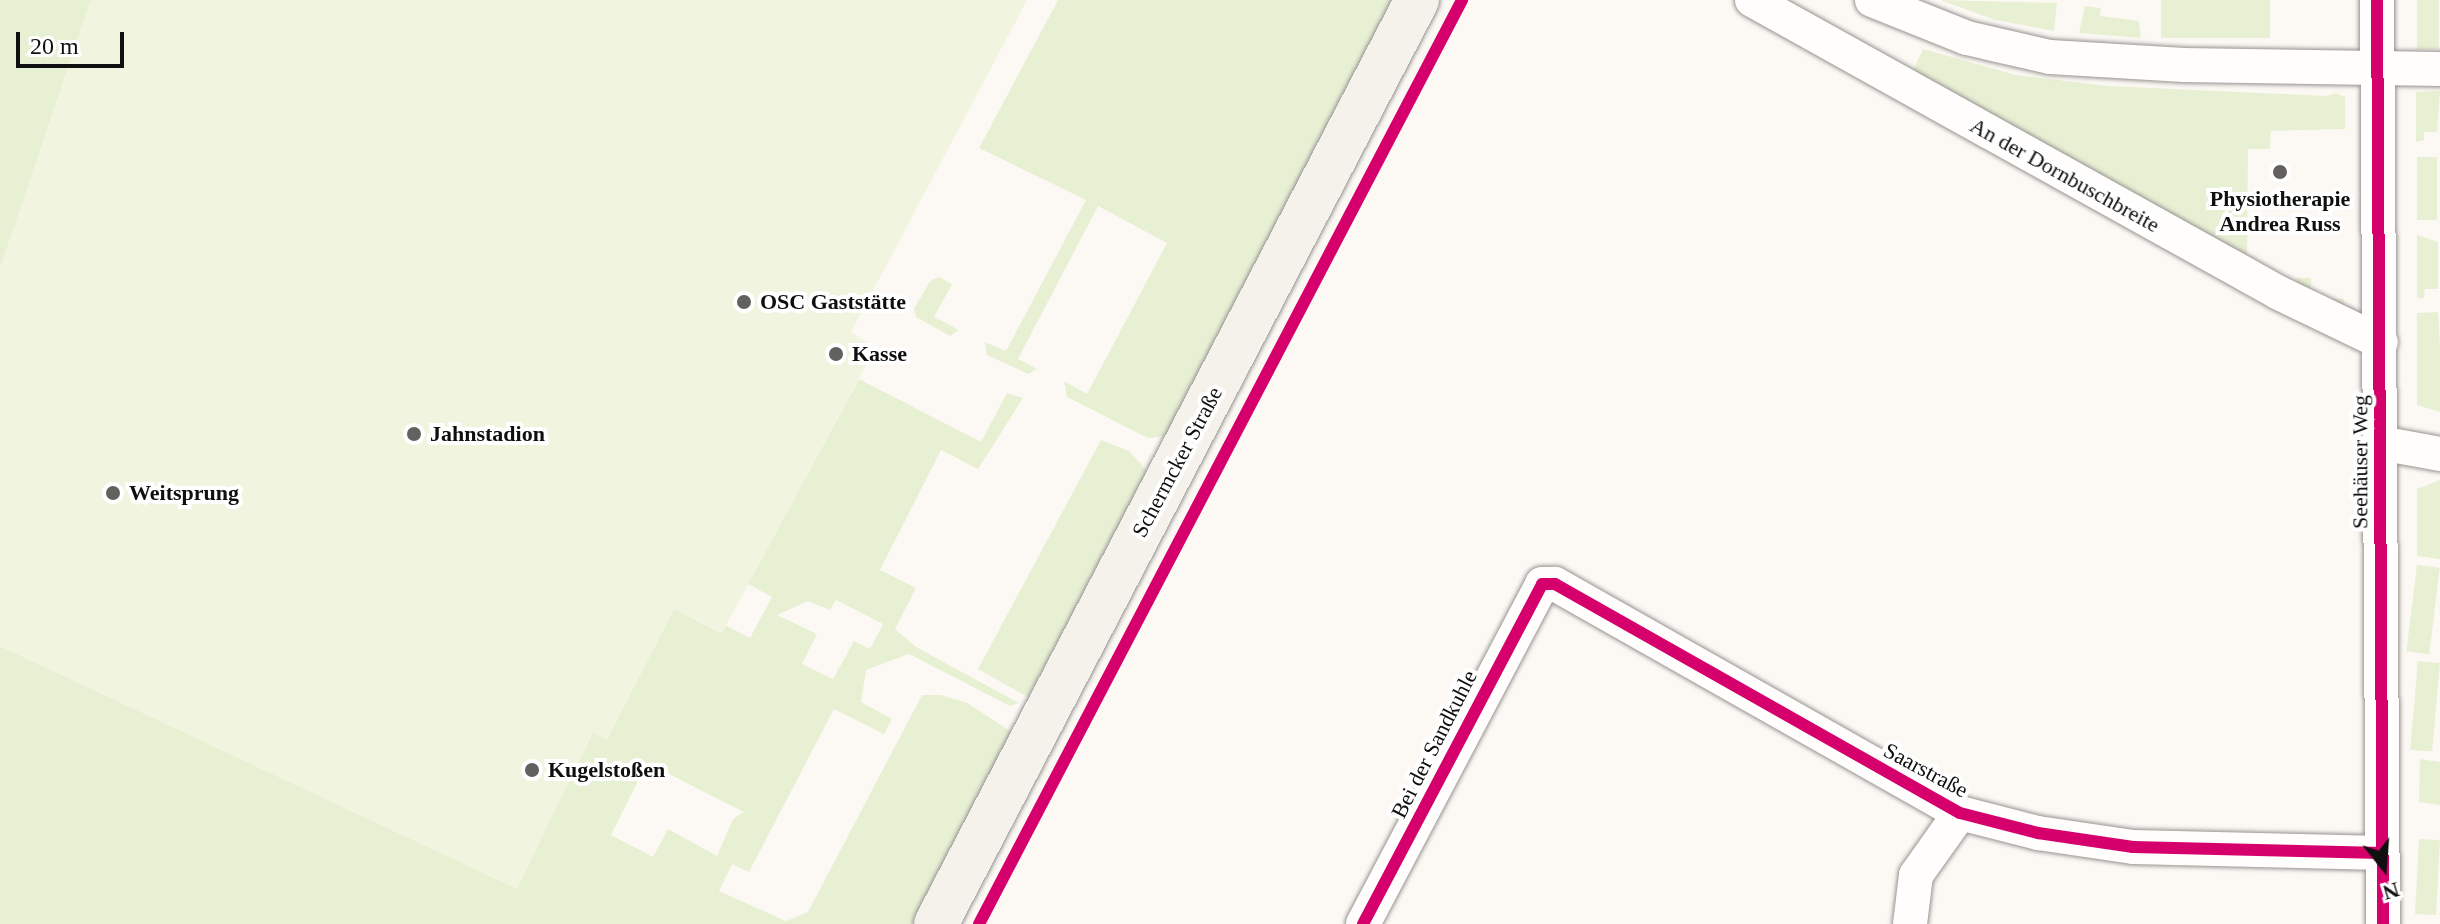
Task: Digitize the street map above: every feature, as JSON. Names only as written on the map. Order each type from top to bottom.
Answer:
[{"type":"main road","name":"Schermcker Straße","points":[[936,924],[1417,0]]},
{"type":"street","name":"An der Dornbuschbreite","points":[[1752,0],[2279,293],[2381,342]]},
{"type":"street","points":[[1872,0],[1967,38],[2050,57],[2143,64],[2440,69]]},
{"type":"street","name":"Seehäuser Weg","points":[[2377,0],[2383,924]]},
{"type":"street","points":[[2380,443],[2440,454]]},
{"type":"street","name":"Saarstraße","points":[[1542,584],[1555,584],[1960,813],[2038,833],[2133,847],[2382,853]]},
{"type":"street","name":"Bei der Sandkuhle","points":[[1363,924],[1542,584]]},
{"type":"street","points":[[1910,924],[1916,875],[1960,813]]},
{"type":"green space","points":[[0,0],[91,0],[0,269]]},
{"type":"green space","name":"Jahnstadion","points":[[91,0],[1027,0],[851,332],[875,348],[722,633],[674,609],[607,739],[592,733],[517,889],[0,646],[0,269]]},
{"type":"green space","points":[[1058,0],[1394,0],[1167,435],[1159,437],[1148,438],[1067,397],[1064,381],[1087,394],[1167,243],[1098,206],[1018,359],[1037,369],[1028,374],[987,355],[985,342],[1006,351],[1086,200],[979,148]]},
{"type":"green space","points":[[1940,0],[2057,3],[2054,31],[1995,20]]},
{"type":"green space","points":[[2161,0],[2270,0],[2270,38],[2161,38]]},
{"type":"green space","points":[[2417,0],[2439,0],[2439,49],[2417,49]]},
{"type":"green space","points":[[2085,6],[2101,8],[2100,16],[2139,21],[2141,38],[2079,33]]},
{"type":"green space","points":[[1923,49],[2016,75],[2109,86],[2327,96],[2336,93],[2345,97],[2345,129],[2271,131],[2270,149],[2248,149],[2247,263],[2296,290],[2297,278],[2311,278],[2311,298],[2344,299],[2344,311],[2324,310],[1911,75]]},
{"type":"green space","points":[[2440,91],[2437,132],[2424,132],[2424,140],[2416,142],[2416,92]]},
{"type":"green space","points":[[2417,157],[2437,157],[2437,220],[2417,220]]},
{"type":"green space","points":[[2417,235],[2438,242],[2438,289],[2425,289],[2424,298],[2417,298]]},
{"type":"green space","points":[[939,277],[952,284],[934,317],[959,330],[950,336],[916,317],[914,309],[930,281]]},
{"type":"green space","points":[[2438,312],[2440,412],[2417,405],[2417,313]]},
{"type":"green space","points":[[859,379],[981,442],[1007,393],[1023,398],[978,469],[941,450],[880,570],[916,588],[895,629],[916,647],[1019,703],[1010,706],[909,654],[866,670],[861,702],[892,719],[884,734],[834,709],[749,872],[732,864],[719,891],[786,921],[808,912],[922,695],[941,695],[967,703],[1012,732],[912,924],[0,924],[0,646],[517,888],[593,732],[607,739],[674,609],[721,633],[725,625],[750,638],[772,597],[748,584]],"holes":[[[836,600],[883,624],[870,649],[854,641],[833,679],[802,664],[817,634],[777,615],[808,601],[830,610]],[[647,763],[744,812],[733,819],[717,856],[668,829],[653,857],[611,835]]]},
{"type":"green space","points":[[1101,440],[1129,451],[1147,471],[1028,697],[978,669]]},
{"type":"green space","points":[[2440,480],[2440,559],[2417,556],[2417,489]]},
{"type":"green space","points":[[2417,565],[2440,568],[2429,654],[2406,651]]},
{"type":"green space","points":[[2418,661],[2440,663],[2432,752],[2410,750]]},
{"type":"green space","points":[[2420,759],[2440,762],[2440,805],[2419,802]]},
{"type":"green space","points":[[2419,839],[2440,840],[2436,915],[2415,914]]},
{"type":"cycle path","points":[[979,924],[1462,0]]},
{"type":"cycle path","points":[[2377,0],[2383,924]]},
{"type":"cycle path","points":[[1363,924],[1542,584],[1555,584],[1960,813],[2038,833],[2133,847],[2382,853]]},
{"type":"place","name":"Physiotherapie Andrea Russ","points":[[2280,172]]},
{"type":"place","name":"OSC Gaststätte","points":[[744,302]]},
{"type":"place","name":"Kasse","points":[[836,354]]},
{"type":"place","name":"Jahnstadion","points":[[414,434]]},
{"type":"place","name":"Weitsprung","points":[[113,493]]},
{"type":"place","name":"Kugelstoßen","points":[[532,770]]}]
